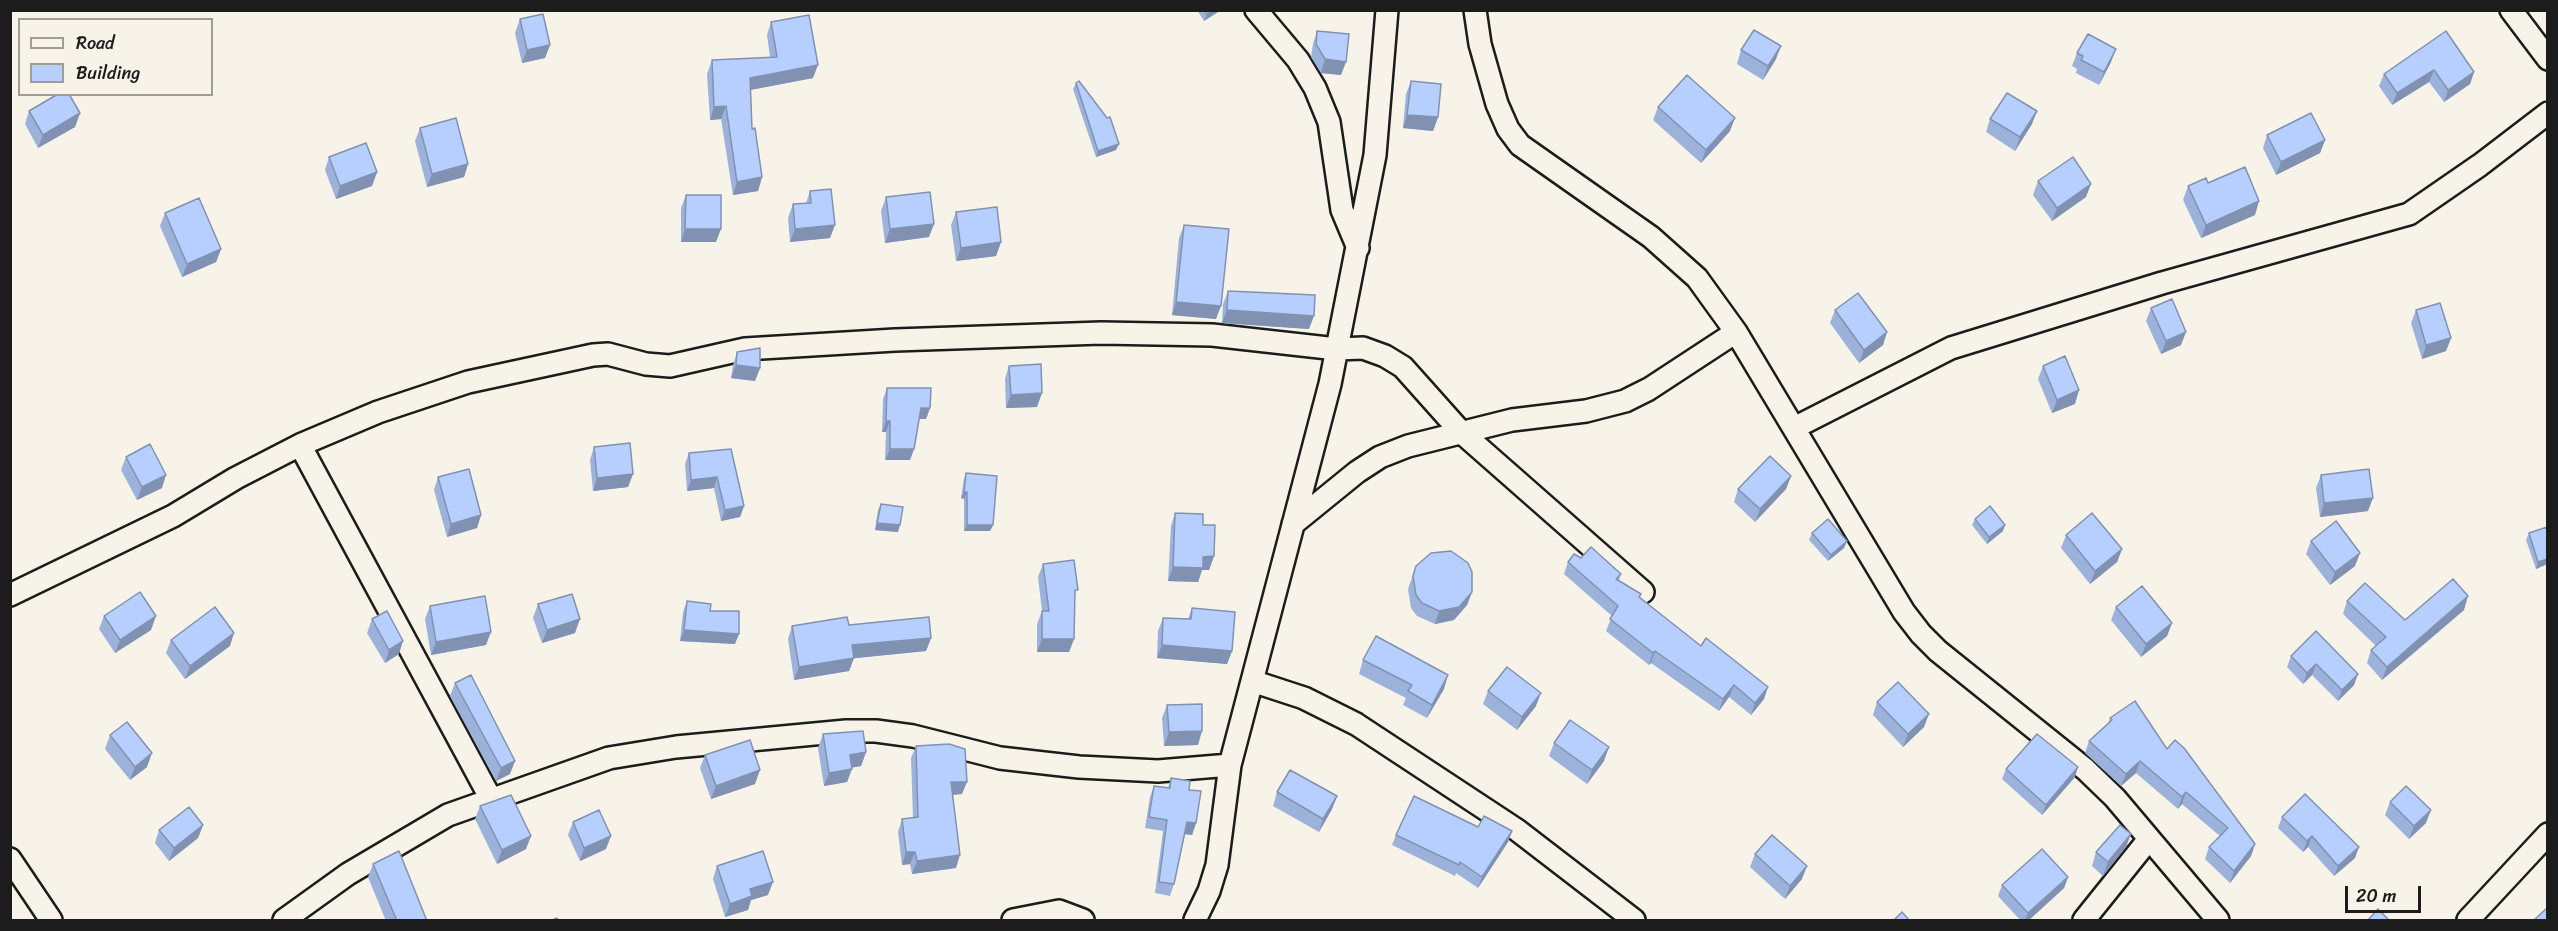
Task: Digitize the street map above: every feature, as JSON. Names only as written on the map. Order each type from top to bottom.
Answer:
[{"type":"street","points":[[1256,10],[1298,60],[1315,88],[1329,122],[1342,210],[1358,248]]},
{"type":"street","points":[[1195,921],[1209,891],[1216,865],[1230,765],[1337,349],[1375,155],[1387,10]]},
{"type":"street","points":[[1475,10],[1480,44],[1490,84],[1508,129],[1520,145],[1676,257],[1697,278],[1736,332],[1904,612],[1921,634],[1938,651],[2085,770],[2115,798],[2218,921]]},
{"type":"street","points":[[2511,10],[2547,59]]},
{"type":"street","points":[[1794,428],[1951,348],[2162,283],[2409,214],[2480,165],[2547,113]]},
{"type":"street","points":[[1293,524],[1357,472],[1380,458],[1408,446],[1512,420],[1586,411],[1625,401],[1649,389],[1736,332]]},
{"type":"street","points":[[10,595],[173,516],[236,478],[300,445],[378,412],[468,382],[593,355],[608,354],[646,364],[670,366],[745,349],[895,340],[1101,333],[1212,335],[1337,349],[1363,348],[1385,356],[1403,367],[1461,432],[1643,592]]},
{"type":"street","points":[[300,445],[491,799]]},
{"type":"street","points":[[1252,681],[1304,698],[1356,724],[1517,830],[1634,921]]},
{"type":"street","points":[[284,921],[348,874],[422,828],[491,799],[609,758],[676,747],[846,731],[913,735],[1000,758],[1079,767],[1158,771],[1230,765]]},
{"type":"street","points":[[2468,921],[2547,834]]},
{"type":"street","points":[[2084,921],[2149,839]]},
{"type":"street","points":[[10,859],[51,921]]},
{"type":"street","points":[[1013,921],[1059,911],[1083,921]]},
{"type":"building","points":[[543,14],[550,45],[527,50],[520,19]]},
{"type":"building","points":[[809,15],[818,65],[750,78],[752,129],[755,128],[762,177],[737,182],[726,106],[714,107],[712,60],[777,57],[771,22]]},
{"type":"building","points":[[1754,30],[1781,46],[1768,66],[1741,50]]},
{"type":"building","points":[[1317,31],[1349,34],[1346,62],[1325,59],[1316,44]]},
{"type":"building","points":[[2446,31],[2474,72],[2448,90],[2434,70],[2397,93],[2384,74]]},
{"type":"building","points":[[2088,34],[2116,49],[2104,72],[2081,60],[2083,56],[2077,53]]},
{"type":"building","points":[[1687,75],[1735,118],[1706,150],[1658,107]]},
{"type":"building","points":[[1079,81],[1107,118],[1110,117],[1119,144],[1098,151],[1076,83]]},
{"type":"building","points":[[1411,81],[1441,84],[1438,117],[1407,115]]},
{"type":"building","points":[[2007,93],[2037,111],[2020,137],[1990,119]]},
{"type":"building","points":[[55,96],[70,96],[80,113],[43,135],[29,111]]},
{"type":"building","points":[[2311,113],[2325,140],[2281,162],[2267,135]]},
{"type":"building","points":[[456,118],[468,164],[432,174],[420,128]]},
{"type":"building","points":[[366,143],[377,172],[340,186],[329,157]]},
{"type":"building","points":[[2073,157],[2091,184],[2057,208],[2038,181]]},
{"type":"building","points":[[2245,167],[2259,201],[2206,225],[2188,186],[2206,178],[2208,183]]},
{"type":"building","points":[[831,189],[835,225],[795,229],[793,204],[811,203],[810,191]]},
{"type":"building","points":[[930,192],[934,224],[890,229],[886,197]]},
{"type":"building","points":[[686,195],[721,195],[721,229],[685,229]]},
{"type":"building","points":[[199,198],[221,249],[187,264],[165,213]]},
{"type":"building","points":[[997,207],[1001,242],[961,248],[956,212]]},
{"type":"building","points":[[1184,225],[1229,229],[1221,306],[1176,302]]},
{"type":"building","points":[[1228,291],[1315,295],[1314,316],[1227,310]]},
{"type":"building","points":[[1858,293],[1887,332],[1864,350],[1835,310]]},
{"type":"building","points":[[2172,299],[2186,332],[2166,341],[2151,308]]},
{"type":"building","points":[[2440,303],[2451,338],[2426,345],[2416,310]]},
{"type":"building","points":[[760,348],[760,368],[736,365],[737,352]]},
{"type":"building","points":[[2065,356],[2079,390],[2057,400],[2043,366]]},
{"type":"building","points":[[1041,364],[1042,393],[1011,395],[1009,366]]},
{"type":"building","points":[[887,388],[931,388],[930,408],[921,408],[914,449],[890,449],[890,421],[886,421]]},
{"type":"building","points":[[630,443],[633,474],[597,478],[594,447]]},
{"type":"building","points":[[150,444],[166,475],[142,487],[126,457]]},
{"type":"building","points":[[731,449],[744,506],[725,510],[717,477],[691,480],[689,453]]},
{"type":"building","points":[[1770,456],[1791,476],[1760,509],[1738,489]]},
{"type":"building","points":[[469,469],[481,515],[451,524],[438,477]]},
{"type":"building","points":[[2369,469],[2373,498],[2324,503],[2321,475]]},
{"type":"building","points":[[966,473],[997,476],[993,525],[967,525],[967,492],[964,492]]},
{"type":"building","points":[[881,504],[903,507],[900,525],[877,523]]},
{"type":"building","points":[[1990,506],[2005,525],[1989,537],[1975,519]]},
{"type":"building","points":[[1175,513],[1203,514],[1203,525],[1215,525],[1214,556],[1203,557],[1203,568],[1173,567]]},
{"type":"building","points":[[2092,513],[2122,549],[2095,571],[2066,535]]},
{"type":"building","points":[[1828,519],[1847,541],[1831,555],[1812,533]]},
{"type":"building","points":[[2336,521],[2360,553],[2335,572],[2311,541]]},
{"type":"building","points":[[2547,527],[2547,559],[2538,562],[2529,533]]},
{"type":"building","points":[[1591,547],[1621,574],[1616,579],[1641,594],[1639,597],[1701,646],[1706,638],[1768,687],[1755,703],[1734,685],[1723,699],[1655,651],[1653,653],[1610,619],[1618,606],[1568,562],[1574,554],[1581,558]]},
{"type":"building","points":[[1451,551],[1468,563],[1472,572],[1472,592],[1459,607],[1439,611],[1422,603],[1416,595],[1413,576],[1416,566],[1431,553]]},
{"type":"building","points":[[1074,560],[1078,590],[1075,590],[1074,639],[1042,639],[1042,611],[1049,611],[1043,564]]},
{"type":"building","points":[[2453,579],[2468,596],[2387,667],[2371,650],[2386,637],[2347,601],[2365,583],[2405,620]]},
{"type":"building","points":[[2142,586],[2172,623],[2146,644],[2116,607]]},
{"type":"building","points":[[140,592],[156,616],[120,640],[104,616]]},
{"type":"building","points":[[572,594],[580,619],[547,630],[538,604]]},
{"type":"building","points":[[485,596],[491,632],[436,642],[430,606]]},
{"type":"building","points":[[687,601],[711,604],[710,611],[739,611],[739,634],[684,630]]},
{"type":"building","points":[[215,607],[234,633],[190,666],[171,640]]},
{"type":"building","points":[[1192,608],[1235,612],[1232,651],[1162,645],[1163,618],[1191,619]]},
{"type":"building","points":[[387,611],[403,641],[389,650],[372,619]]},
{"type":"building","points":[[847,617],[849,625],[929,617],[931,638],[852,645],[854,658],[799,667],[792,626]]},
{"type":"building","points":[[2316,631],[2358,674],[2342,690],[2316,664],[2307,673],[2291,656]]},
{"type":"building","points":[[1376,636],[1448,675],[1432,705],[1408,691],[1412,685],[1363,660]]},
{"type":"building","points":[[1507,667],[1541,693],[1522,717],[1488,691]]},
{"type":"building","points":[[471,675],[515,761],[501,768],[455,683]]},
{"type":"building","points":[[1898,682],[1929,714],[1908,734],[1877,702]]},
{"type":"building","points":[[2135,701],[2167,749],[2175,740],[2184,748],[2255,844],[2234,871],[2209,847],[2228,828],[2186,792],[2182,797],[2140,761],[2126,774],[2089,741],[2112,720],[2110,718]]},
{"type":"building","points":[[1202,704],[1202,731],[1169,732],[1167,705]]},
{"type":"building","points":[[1570,720],[1609,747],[1592,770],[1554,743]]},
{"type":"building","points":[[127,722],[152,753],[135,767],[110,735]]},
{"type":"building","points":[[863,731],[866,752],[850,755],[852,769],[829,773],[823,734]]},
{"type":"building","points":[[2037,734],[2078,767],[2046,805],[2006,769]]},
{"type":"building","points":[[750,740],[760,770],[716,786],[705,755]]},
{"type":"building","points":[[949,744],[965,749],[967,782],[951,782],[960,855],[917,861],[915,852],[906,852],[902,819],[918,817],[916,746]]},
{"type":"building","points":[[1290,770],[1337,796],[1323,819],[1277,792]]},
{"type":"building","points":[[1171,778],[1190,781],[1189,790],[1201,791],[1196,823],[1187,822],[1174,884],[1159,882],[1167,820],[1149,817],[1154,786],[1170,788]]},
{"type":"building","points":[[2406,786],[2431,810],[2414,826],[2390,802]]},
{"type":"building","points":[[2305,794],[2359,847],[2338,866],[2312,836],[2307,841],[2282,817]]},
{"type":"building","points":[[511,795],[531,836],[502,850],[480,806]]},
{"type":"building","points":[[1414,796],[1478,827],[1484,816],[1512,831],[1482,877],[1460,862],[1459,865],[1396,835]]},
{"type":"building","points":[[189,807],[203,825],[174,848],[159,830]]},
{"type":"building","points":[[599,810],[611,836],[584,848],[573,822]]},
{"type":"building","points":[[2120,825],[2131,834],[2108,862],[2096,852]]},
{"type":"building","points":[[1772,835],[1807,866],[1790,886],[1755,854]]},
{"type":"building","points":[[2042,849],[2068,877],[2028,913],[2002,885]]},
{"type":"building","points":[[399,851],[427,921],[397,921],[373,864]]},
{"type":"building","points":[[763,851],[773,882],[750,889],[752,896],[730,904],[717,866]]},
{"type":"building","points":[[2547,908],[2547,921],[2534,920]]},
{"type":"building","points":[[2378,909],[2390,921],[2367,921]]},
{"type":"building","points":[[1902,912],[1910,921],[1893,921]]}]
